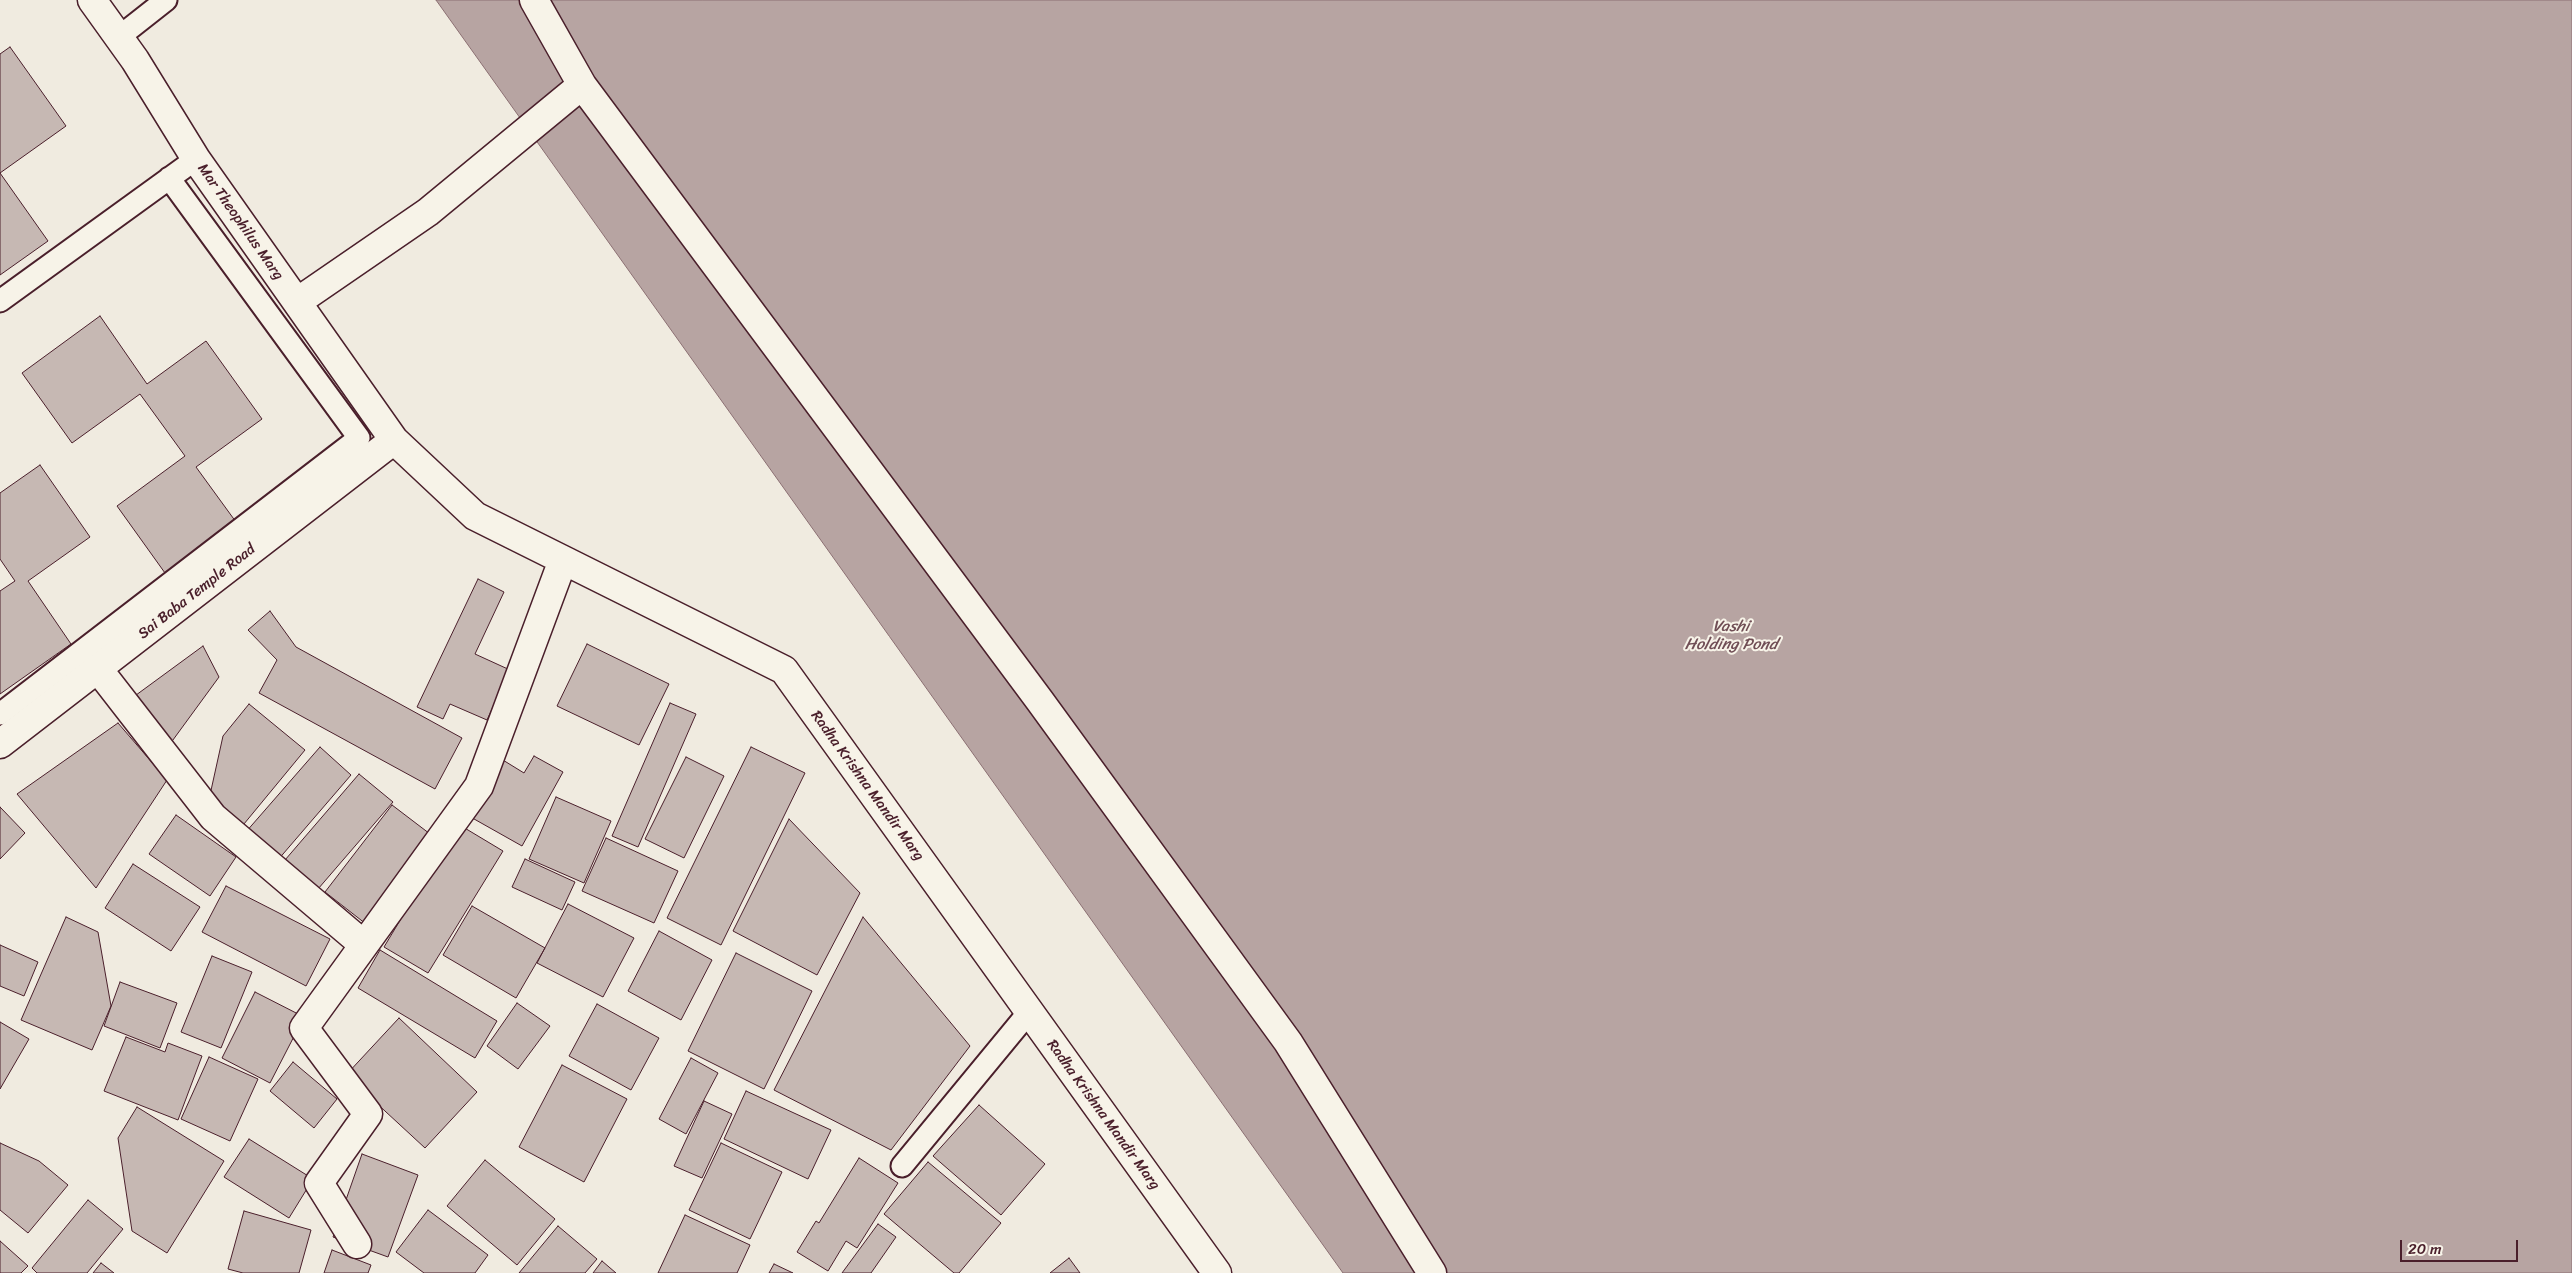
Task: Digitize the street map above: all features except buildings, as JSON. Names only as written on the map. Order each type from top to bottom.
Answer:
[{"type":"street","name":"Mar Theophilus Marg","points":[[92,0],[119,37],[196,159],[394,440]]},
{"type":"street","points":[[534,0],[582,85],[1034,693],[1288,1042],[1432,1273]]},
{"type":"street","points":[[297,302],[428,212],[582,85]]},
{"type":"street","name":"Radha Krishna Mandir Marg","points":[[394,440],[475,516],[784,670],[1217,1273]]},
{"type":"street","name":"Sai Baba Temple Road","points":[[0,744],[394,440]]},
{"type":"street","points":[[357,1244],[319,1183],[368,1114],[304,1028],[479,786],[564,560]]},
{"type":"street","points":[[98,669],[213,818],[364,945]]},
{"type":"lane","points":[[119,37],[166,0]]},
{"type":"lane","points":[[0,302],[196,159]]},
{"type":"lane","points":[[0,714],[359,438],[169,178]]},
{"type":"lane","points":[[902,1166],[1029,1012]]},
{"type":"water","name":"Vashi Holding Pond","points":[[436,0],[2572,0],[2572,1273],[1343,1273]]}]
